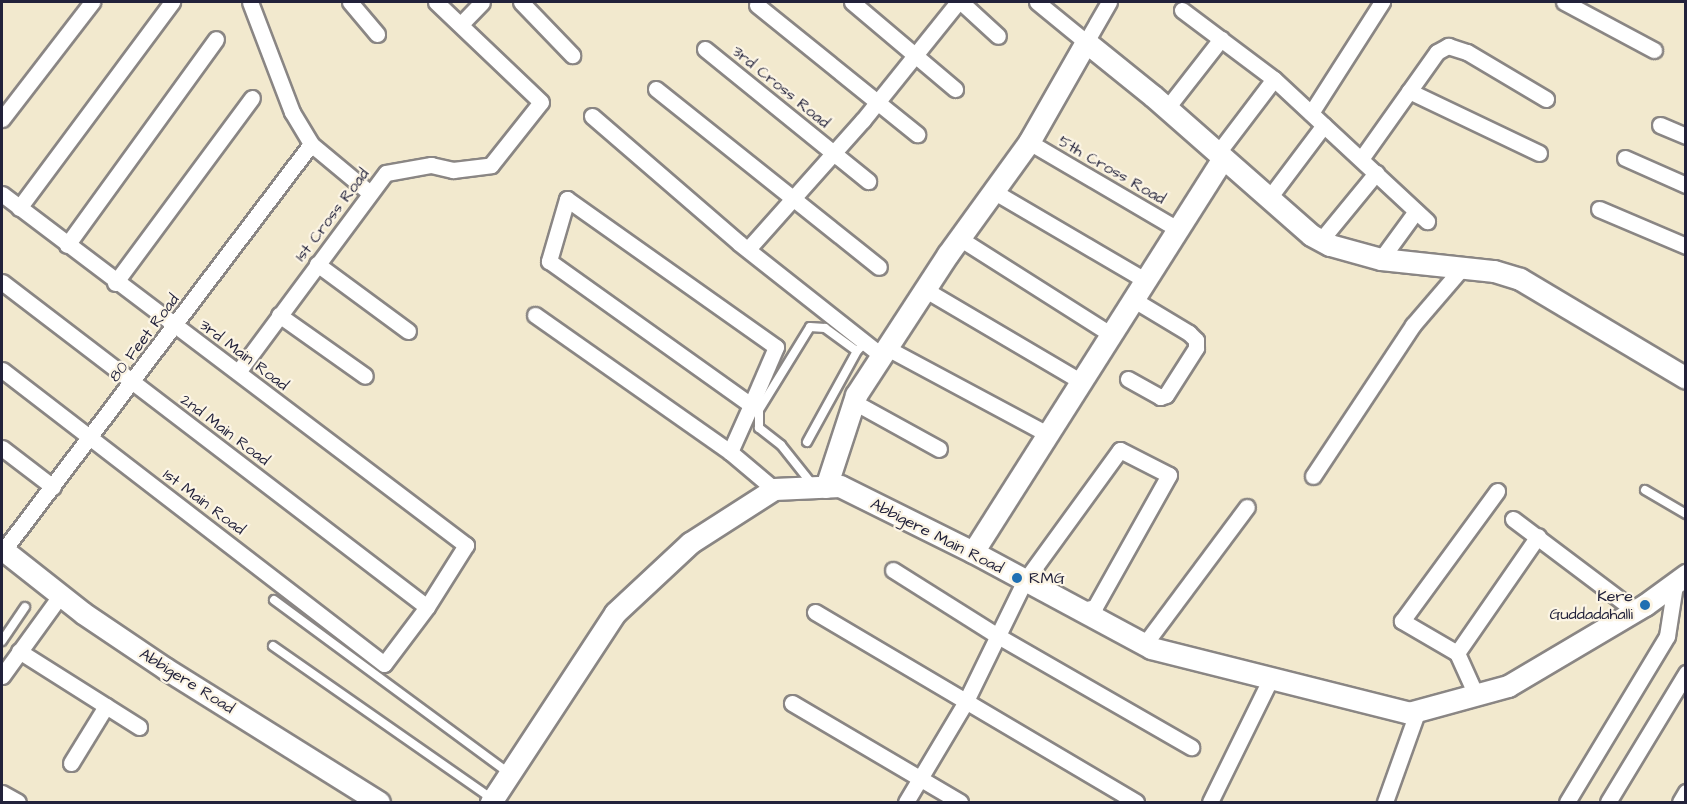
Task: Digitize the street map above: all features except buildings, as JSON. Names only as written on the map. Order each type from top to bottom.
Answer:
[{"type":"street","points":[[2,119],[92,2]]},
{"type":"street","points":[[19,207],[172,2]]},
{"type":"street","points":[[249,2],[292,112],[311,144],[365,189]]},
{"type":"street","points":[[350,2],[377,34]]},
{"type":"street","name":"1st Cross Road","points":[[238,372],[386,173],[431,165],[453,170],[491,165],[541,102],[436,2]]},
{"type":"street","points":[[461,24],[482,2]]},
{"type":"street","points":[[521,2],[572,55]]},
{"type":"street","points":[[852,2],[955,89]]},
{"type":"street","points":[[748,249],[834,153],[960,2],[998,36]]},
{"type":"street","points":[[1037,2],[1167,108],[1269,198],[1322,240],[1381,259],[1462,268],[1520,279],[1686,378]]},
{"type":"street","points":[[820,487],[854,402],[872,349],[924,289],[1029,142],[1110,2]]},
{"type":"street","points":[[1311,113],[1382,2]]},
{"type":"street","points":[[1564,2],[1654,50]]},
{"type":"street","points":[[757,4],[917,134]]},
{"type":"street","points":[[1182,10],[1274,79],[1422,216],[1381,259]]},
{"type":"street","points":[[67,245],[216,39]]},
{"type":"street","points":[[1167,108],[1221,39]]},
{"type":"street","points":[[1361,159],[1437,52],[1448,46],[1467,52],[1546,99]]},
{"type":"street","name":"3rd Cross Road","points":[[705,49],[868,181]]},
{"type":"street","points":[[974,552],[1134,300],[1220,156],[1274,79]]},
{"type":"street","points":[[656,89],[879,267]]},
{"type":"street","points":[[1409,91],[1539,153]]},
{"type":"street","points":[[115,283],[252,98]]},
{"type":"street","points":[[592,116],[748,249],[872,349],[1049,435]]},
{"type":"street","points":[[1269,198],[1324,125]]},
{"type":"street","points":[[1660,125],[1686,136]]},
{"type":"street","name":"5th Cross Road","points":[[1029,142],[1177,229]]},
{"type":"street","name":"80 Feet Road","points":[[2,550],[176,327],[232,244],[311,144]]},
{"type":"street","points":[[1625,158],[1686,185]]},
{"type":"street","points":[[1322,240],[1376,173]]},
{"type":"street","points":[[993,191],[1145,280]]},
{"type":"street","name":"3rd Main Road","points":[[2,194],[115,283],[238,372],[466,545],[427,607]]},
{"type":"street","points":[[730,452],[751,405],[776,347],[567,199],[549,261],[751,405]]},
{"type":"street","points":[[1599,209],[1686,246]]},
{"type":"street","points":[[959,238],[1112,335]]},
{"type":"street","points":[[317,264],[408,331]]},
{"type":"street","points":[[1312,476],[1413,325],[1462,268]]},
{"type":"street","name":"2nd Main Road","points":[[2,282],[427,607]]},
{"type":"street","points":[[924,289],[1082,382]]},
{"type":"street","points":[[1128,379],[1160,397],[1166,395],[1196,348],[1196,340],[1189,333],[1134,300]]},
{"type":"street","points":[[279,315],[364,376]]},
{"type":"street","points":[[535,315],[730,452],[774,489]]},
{"type":"street","name":"1st Main Road","points":[[2,370],[384,664],[427,607]]},
{"type":"street","points":[[854,402],[939,449]]},
{"type":"street","points":[[2,448],[53,487]]},
{"type":"street","points":[[906,802],[965,703],[1024,582],[1120,450],[1169,475],[1095,607],[1079,611]]},
{"type":"street","name":"Abbigere Main Road","points":[[492,801],[615,614],[690,543],[774,489],[840,486],[974,552],[1024,582],[1144,645],[1409,713],[1508,686],[1635,611],[1680,580]]},
{"type":"street","points":[[1476,695],[1456,654],[1402,621],[1497,491]]},
{"type":"street","points":[[1144,645],[1246,507]]},
{"type":"street","points":[[1514,519],[1635,611]]},
{"type":"street","points":[[1456,654],[1538,536]]},
{"type":"street","name":"Abbigere Road","points":[[2,550],[60,596],[166,669],[379,802]]},
{"type":"street","points":[[893,570],[998,636],[1191,747]]},
{"type":"street","points":[[1567,802],[1666,636],[1680,580]]},
{"type":"street","points":[[2,676],[60,596]]},
{"type":"street","points":[[815,612],[965,703],[1136,802]]},
{"type":"street","points":[[19,651],[139,727]]},
{"type":"street","points":[[1608,802],[1686,672]]},
{"type":"street","points":[[1210,802],[1271,678]]},
{"type":"street","points":[[792,703],[960,802]]},
{"type":"street","points":[[71,763],[106,706]]},
{"type":"street","points":[[1385,802],[1418,710]]},
{"type":"street","points":[[1680,802],[1686,792]]},
{"type":"street","points":[[2,793],[18,802]]},
{"type":"lane","points":[[807,442],[872,349],[825,328],[810,327],[759,410],[759,428],[781,445],[820,487]]},
{"type":"lane","points":[[1645,490],[1686,514]]},
{"type":"lane","points":[[274,600],[510,774]]},
{"type":"lane","points":[[2,641],[25,607]]},
{"type":"lane","points":[[273,646],[492,801]]},
{"type":"place","name":"RMG","points":[[1017,578]]},
{"type":"place","name":"Kere Guddadahalli","points":[[1645,605]]}]
